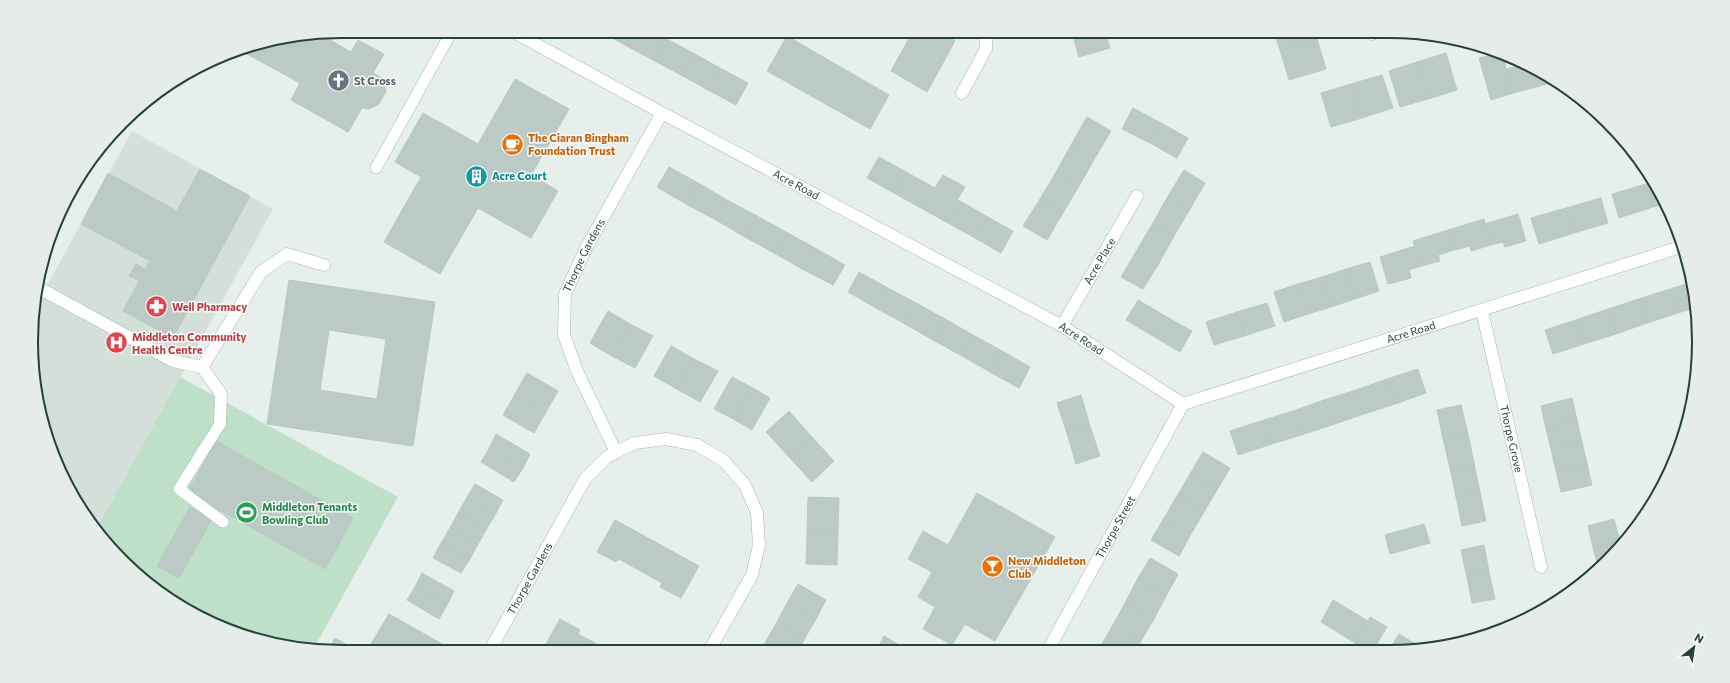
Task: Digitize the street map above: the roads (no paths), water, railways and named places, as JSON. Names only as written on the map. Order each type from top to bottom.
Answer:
[{"type":"street","name":"Acre Road","points":[[527,38],[662,113],[1062,326],[1183,404],[1482,311],[1677,248]]},
{"type":"street","points":[[962,93],[986,49],[986,38]]},
{"type":"street","name":"Thorpe Gardens","points":[[616,452],[577,371],[564,335],[566,294],[586,248],[662,113]]},
{"type":"street","name":"Acre Place","points":[[1062,326],[1137,196]]},
{"type":"street","points":[[202,367],[261,272],[287,254],[324,265]]},
{"type":"street","points":[[43,290],[173,361],[202,367],[221,394],[220,424]]},
{"type":"street","name":"Thorpe Grove","points":[[1482,311],[1541,567]]},
{"type":"street","name":"Thorpe Street","points":[[1051,645],[1183,404]]},
{"type":"street","name":"Thorpe Gardens","points":[[493,645],[585,479],[607,457],[616,452],[635,444],[666,439],[697,445],[724,461],[745,485],[757,513],[759,544],[752,575],[712,645]]},
{"type":"lane","points":[[376,168],[448,38]]},
{"type":"lane","points":[[220,424],[180,489],[223,522]]},
{"type":"place","name":"St Cross","points":[[339,81]]},
{"type":"place","name":"The Ciaran Bingham Foundation Trust","points":[[513,144]]},
{"type":"place","name":"Acre Court","points":[[476,176]]},
{"type":"place","name":"Well Pharmacy","points":[[156,307]]},
{"type":"place","name":"Middleton Community Health Centre","points":[[117,343]]},
{"type":"place","name":"Middleton Tenants Bowling Club","points":[[247,513]]},
{"type":"place","name":"New Middleton Club","points":[[992,567]]}]
